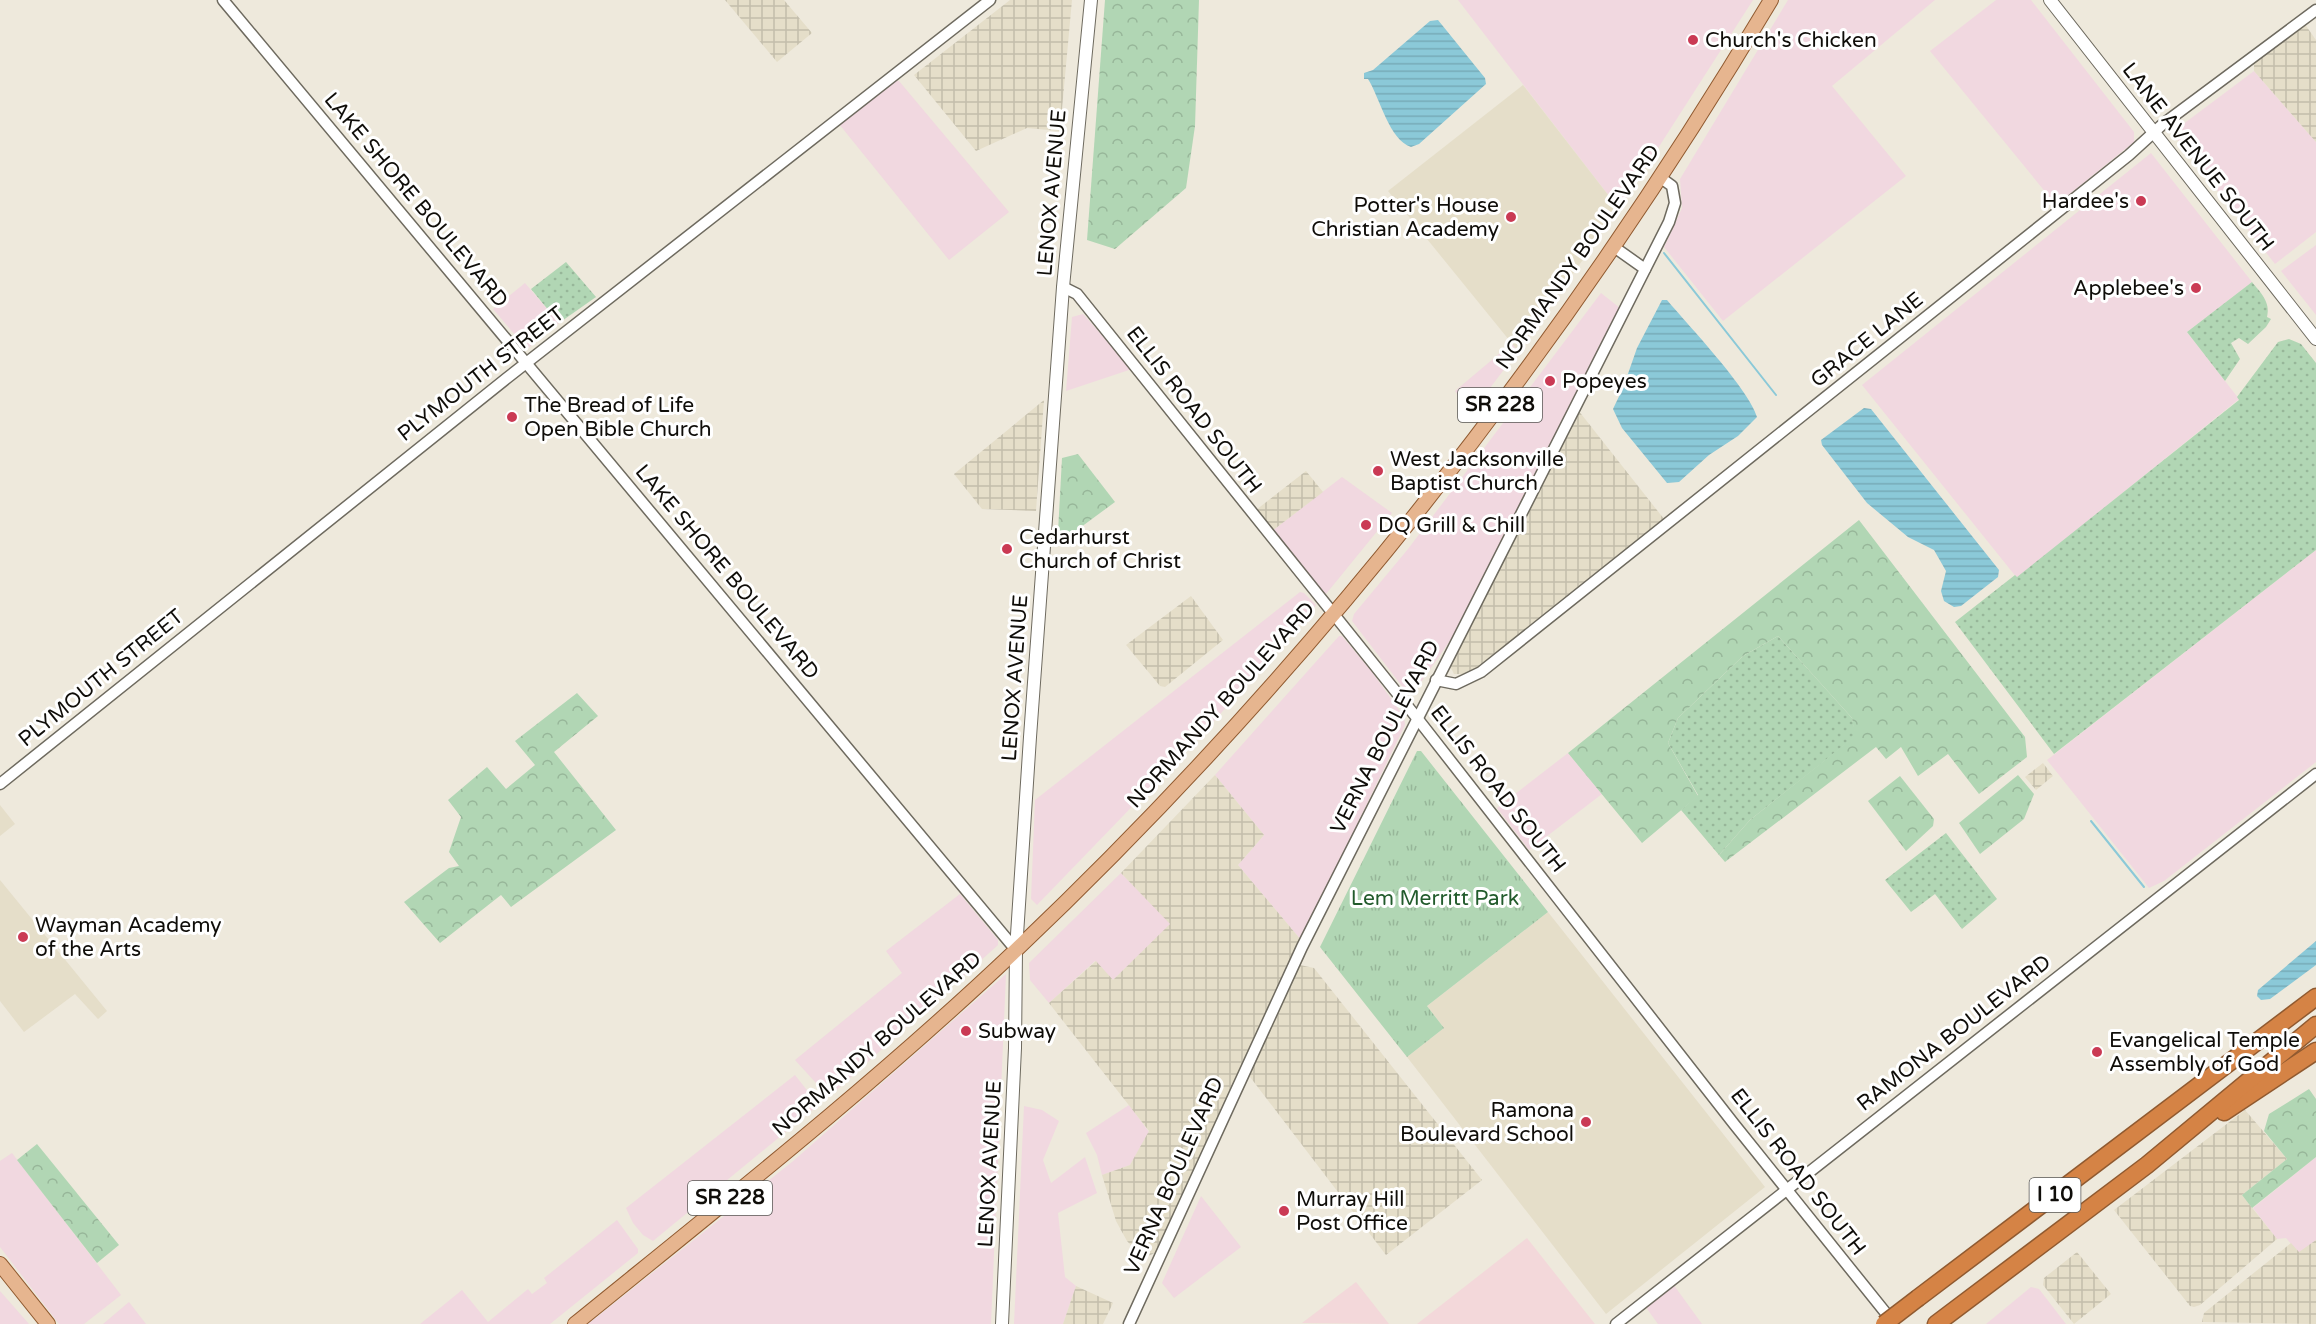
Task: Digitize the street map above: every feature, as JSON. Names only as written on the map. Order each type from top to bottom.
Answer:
[{"type":"highway","name":"I 10","points":[[1884,1324],[2316,997]]},
{"type":"highway","name":"I 10","points":[[1936,1324],[2146,1165],[2316,1025]]},
{"type":"highway","points":[[2146,1165],[2316,1051]]},
{"type":"main road","name":"LENOX AVENUE","points":[[1002,1324],[1015,1048],[1016,950],[1063,287],[1091,0]]},
{"type":"main road","name":"NORMANDY BOULEVARD","points":[[575,1324],[845,1103],[1016,950],[1225,736],[1333,614],[1464,453],[1564,319],[1661,178],[1771,0]]},
{"type":"main road","name":"LANE AVENUE SOUTH","points":[[2050,0],[2316,339]]},
{"type":"main road","points":[[0,1264],[48,1324]]},
{"type":"street","name":"LAKE SHORE BOULEVARD","points":[[223,0],[1016,950]]},
{"type":"street","name":"PLYMOUTH STREET","points":[[0,784],[527,362],[990,0]]},
{"type":"street","name":"GRACE LANE","points":[[1436,680],[1456,684],[1481,672],[2136,149],[2154,132],[2316,10]]},
{"type":"street","name":"VERNA BOULEVARD","points":[[1129,1324],[1302,946],[1669,222],[1675,203],[1672,186],[1661,178]]},
{"type":"street","points":[[1614,247],[1645,269]]},
{"type":"street","name":"ELLIS ROAD SOUTH","points":[[1063,287],[1077,294],[1417,718],[1786,1190],[1894,1324]]},
{"type":"street","name":"RAMONA BOULEVARD","points":[[1616,1324],[2316,774]]},
{"type":"shaded area","points":[[725,0],[784,0],[812,33],[777,62]]},
{"type":"shaded area","points":[[1010,0],[1072,0],[1060,131],[1027,128],[976,151],[914,75]]},
{"type":"shaded area","points":[[1458,0],[1753,0],[1619,209]]},
{"type":"shaded area","points":[[1788,0],[1935,0],[1832,86],[1906,176],[1723,321],[1664,247],[1682,208],[1680,179]]},
{"type":"shaded area","points":[[1996,0],[2031,0],[2134,132],[2134,142],[2056,205],[1930,51]]},
{"type":"shaded area","points":[[2304,23],[2316,40],[2316,142],[2254,71],[2254,60]]},
{"type":"shaded area","points":[[2254,71],[2316,142],[2316,232],[2275,264],[2177,139],[2178,128]]},
{"type":"shaded area","points":[[894,80],[899,81],[1009,212],[949,260],[839,124]]},
{"type":"shaded area","name":"Potter's House Christian Academy","points":[[1523,85],[1619,209],[1518,351],[1388,191]]},
{"type":"shaded area","points":[[2151,153],[2252,282],[2187,332],[2239,399],[2017,578],[1862,385]]},
{"type":"shaded area","points":[[2316,245],[2316,315],[2281,271]]},
{"type":"shaded area","points":[[525,283],[559,323],[527,349],[493,309]]},
{"type":"shaded area","points":[[1601,293],[1620,308],[1454,635],[1412,695],[1408,694],[1352,621],[1354,614],[1408,549]]},
{"type":"shaded area","points":[[1083,314],[1132,369],[1066,391],[1072,317]]},
{"type":"shaded area","points":[[1512,343],[1518,351],[1468,417],[1459,407],[1459,396],[1455,391]]},
{"type":"shaded area","points":[[1044,400],[1036,511],[982,509],[954,474]]},
{"type":"shaded area","points":[[1578,410],[1664,519],[1477,669],[1463,674],[1454,674],[1449,664]]},
{"type":"shaded area","points":[[1306,471],[1323,492],[1272,531],[1256,510]]},
{"type":"shaded area","points":[[1342,477],[1392,513],[1326,594],[1309,579],[1272,531]]},
{"type":"shaded area","points":[[2316,550],[2316,762],[2164,881],[2149,888],[2047,760]]},
{"type":"shaded area","points":[[1300,592],[1316,605],[1208,728],[1037,905],[1031,899],[1035,800]]},
{"type":"shaded area","points":[[1191,596],[1223,640],[1165,687],[1160,686],[1126,645]]},
{"type":"shaded area","points":[[1339,636],[1342,636],[1372,672],[1404,717],[1405,725],[1301,940],[1238,865],[1264,835],[1215,775]]},
{"type":"shaded area","points":[[1568,753],[1602,794],[1529,850],[1497,808]]},
{"type":"shaded area","points":[[2043,763],[2053,776],[2036,790],[2025,777]]},
{"type":"shaded area","points":[[1215,775],[1264,835],[1238,865],[1301,940],[1156,1252],[1149,1256],[1138,1253],[1127,1241],[1116,1221],[1102,1175],[1130,1165],[1149,1131],[1049,1003],[1096,961],[1113,980],[1170,924],[1121,873]]},
{"type":"shaded area","points":[[0,805],[15,824],[0,836]]},
{"type":"shaded area","points":[[1121,873],[1171,924],[1113,980],[1095,961],[1049,1003],[1030,980],[1029,963]]},
{"type":"shaded area","name":"Wayman Academy of the Arts","points":[[0,880],[107,1011],[98,1019],[75,994],[24,1032],[0,1001]]},
{"type":"shaded area","points":[[960,894],[998,940],[998,945],[831,1095],[827,1095],[795,1060],[902,973],[886,951]]},
{"type":"shaded area","name":"Ramona Boulevard School","points":[[1548,912],[1765,1187],[1606,1314],[1407,1057],[1444,1028],[1427,1006]]},
{"type":"shaded area","points":[[1300,965],[1314,968],[1482,1180],[1386,1255],[1247,1073]]},
{"type":"shaded area","points":[[1006,974],[991,1324],[588,1324],[792,1162]]},
{"type":"shaded area","points":[[795,1075],[814,1099],[816,1107],[653,1241],[643,1235],[633,1223],[626,1208]]},
{"type":"shaded area","points":[[1129,1105],[1149,1132],[1130,1165],[1102,1175],[1097,1155],[1086,1133]]},
{"type":"shaded area","points":[[1024,1106],[1042,1110],[1059,1121],[1043,1160],[1051,1183],[1085,1157],[1097,1193],[1058,1213],[1065,1277],[1076,1286],[1063,1324],[1014,1324]]},
{"type":"shaded area","points":[[2245,1110],[2287,1159],[2242,1195],[2277,1239],[2200,1305],[2190,1306],[2114,1210]]},
{"type":"shaded area","points":[[12,1153],[121,1295],[84,1324],[59,1324],[0,1247],[0,1161]]},
{"type":"shaded area","points":[[2316,1157],[2316,1240],[2299,1253],[2286,1238],[2277,1239],[2253,1208]]},
{"type":"shaded area","points":[[1201,1196],[1241,1247],[1174,1298],[1162,1283]]},
{"type":"shaded area","points":[[617,1220],[638,1249],[638,1253],[550,1324],[420,1324],[462,1290],[488,1322],[528,1289],[532,1294],[547,1283],[544,1278]]},
{"type":"shaded area","points":[[1527,1238],[1595,1324],[1417,1324]]},
{"type":"shaded area","points":[[2316,1240],[2316,1324],[2202,1322],[2204,1313],[2291,1243],[2299,1252]]},
{"type":"shaded area","points":[[2077,1252],[2111,1294],[2074,1324],[2043,1285],[2044,1278]]},
{"type":"shaded area","points":[[1356,1282],[1389,1324],[1302,1323]]},
{"type":"shaded area","points":[[1673,1284],[1702,1324],[1658,1324],[1645,1306]]},
{"type":"shaded area","points":[[1076,1286],[1113,1303],[1103,1324],[1063,1324]]},
{"type":"shaded area","points":[[2031,1287],[2039,1289],[2066,1324],[1986,1324]]},
{"type":"shaded area","points":[[0,1291],[29,1324],[0,1324]]},
{"type":"shaded area","points":[[129,1302],[146,1324],[103,1324]]},
{"type":"green space","points":[[1105,0],[1199,0],[1195,126],[1186,188],[1115,249],[1087,240]]},
{"type":"green space","points":[[566,262],[596,297],[559,323],[531,289]]},
{"type":"green space","points":[[2252,282],[2264,298],[2267,317],[2271,319],[2248,344],[2239,338],[2231,343],[2240,359],[2225,381],[2187,332]]},
{"type":"green space","points":[[2289,339],[2301,344],[2316,363],[2316,550],[2054,754],[1955,622],[2015,575],[2017,577],[2239,400],[2237,397],[2278,342]]},
{"type":"green space","points":[[1078,454],[1115,502],[1073,533],[1058,532],[1062,458]]},
{"type":"green space","points":[[1859,520],[2025,737],[2027,757],[1979,794],[1948,754],[1918,776],[1901,747],[1886,759],[1876,747],[1725,862],[1719,855],[1750,820],[1855,736],[1852,718],[1778,636],[1743,656],[1678,718],[1668,743],[1698,796],[1642,843],[1568,753]]},
{"type":"green space","points":[[1778,636],[1852,718],[1856,736],[1750,820],[1719,855],[1681,810],[1698,795],[1668,743],[1678,718],[1743,656]]},
{"type":"green space","points":[[577,693],[598,716],[554,752],[616,830],[511,907],[501,895],[440,943],[404,902],[449,868],[459,866],[449,852],[461,817],[448,800],[487,767],[506,789],[535,765],[515,741]]},
{"type":"green space","name":"Lem Merritt Park","points":[[1417,751],[1421,751],[1548,912],[1427,1006],[1444,1028],[1407,1057],[1320,947]]},
{"type":"green space","points":[[2018,775],[2034,794],[2024,819],[1980,854],[1959,823]]},
{"type":"green space","points":[[1900,776],[1934,819],[1933,826],[1906,851],[1868,801]]},
{"type":"green space","points":[[1946,833],[1997,899],[1962,929],[1935,894],[1911,912],[1885,880]]},
{"type":"green space","points":[[2309,1089],[2316,1099],[2316,1157],[2252,1208],[2242,1195],[2287,1159],[2264,1131],[2269,1114]]},
{"type":"green space","points":[[37,1144],[119,1245],[97,1263],[17,1160]]},
{"type":"water","points":[[1438,20],[1485,78],[1486,84],[1419,144],[1411,147],[1403,143],[1391,127],[1368,79],[1364,79],[1364,73],[1373,70],[1430,21]]},
{"type":"water","points":[[1662,300],[1667,300],[1717,357],[1743,390],[1757,417],[1738,436],[1709,455],[1679,482],[1667,483],[1622,428],[1613,409],[1637,348]]},
{"type":"water","points":[[1864,408],[1871,409],[1999,570],[1998,577],[1961,606],[1954,607],[1944,601],[1941,591],[1946,571],[1934,550],[1908,537],[1867,503],[1822,445],[1821,440]]},
{"type":"water","points":[[2316,941],[2316,965],[2270,999],[2261,1000],[2257,996],[2258,990]]},
{"type":"waterway","points":[[1664,253],[1776,395]]},
{"type":"waterway","points":[[2091,821],[2144,887]]},
{"type":"place","name":"Church's Chicken","points":[[1693,40]]},
{"type":"place","name":"Hardee's","points":[[2141,201]]},
{"type":"place","name":"Potter's House Christian Academy","points":[[1511,217]]},
{"type":"place","name":"Applebee's","points":[[2196,288]]},
{"type":"place","name":"Popeyes","points":[[1550,381]]},
{"type":"place","name":"The Bread of Life Open Bible Church","points":[[512,417]]},
{"type":"place","name":"West Jacksonville Baptist Church","points":[[1378,471]]},
{"type":"place","name":"DQ Grill & Chill","points":[[1366,525]]},
{"type":"place","name":"Cedarhurst Church of Christ","points":[[1007,549]]},
{"type":"place","name":"Wayman Academy of the Arts","points":[[23,937]]},
{"type":"place","name":"Subway","points":[[966,1031]]},
{"type":"place","name":"Evangelical Temple Assembly of God","points":[[2097,1052]]},
{"type":"place","name":"Ramona Boulevard School","points":[[1586,1122]]},
{"type":"place","name":"Murray Hill Post Office","points":[[1284,1211]]}]
